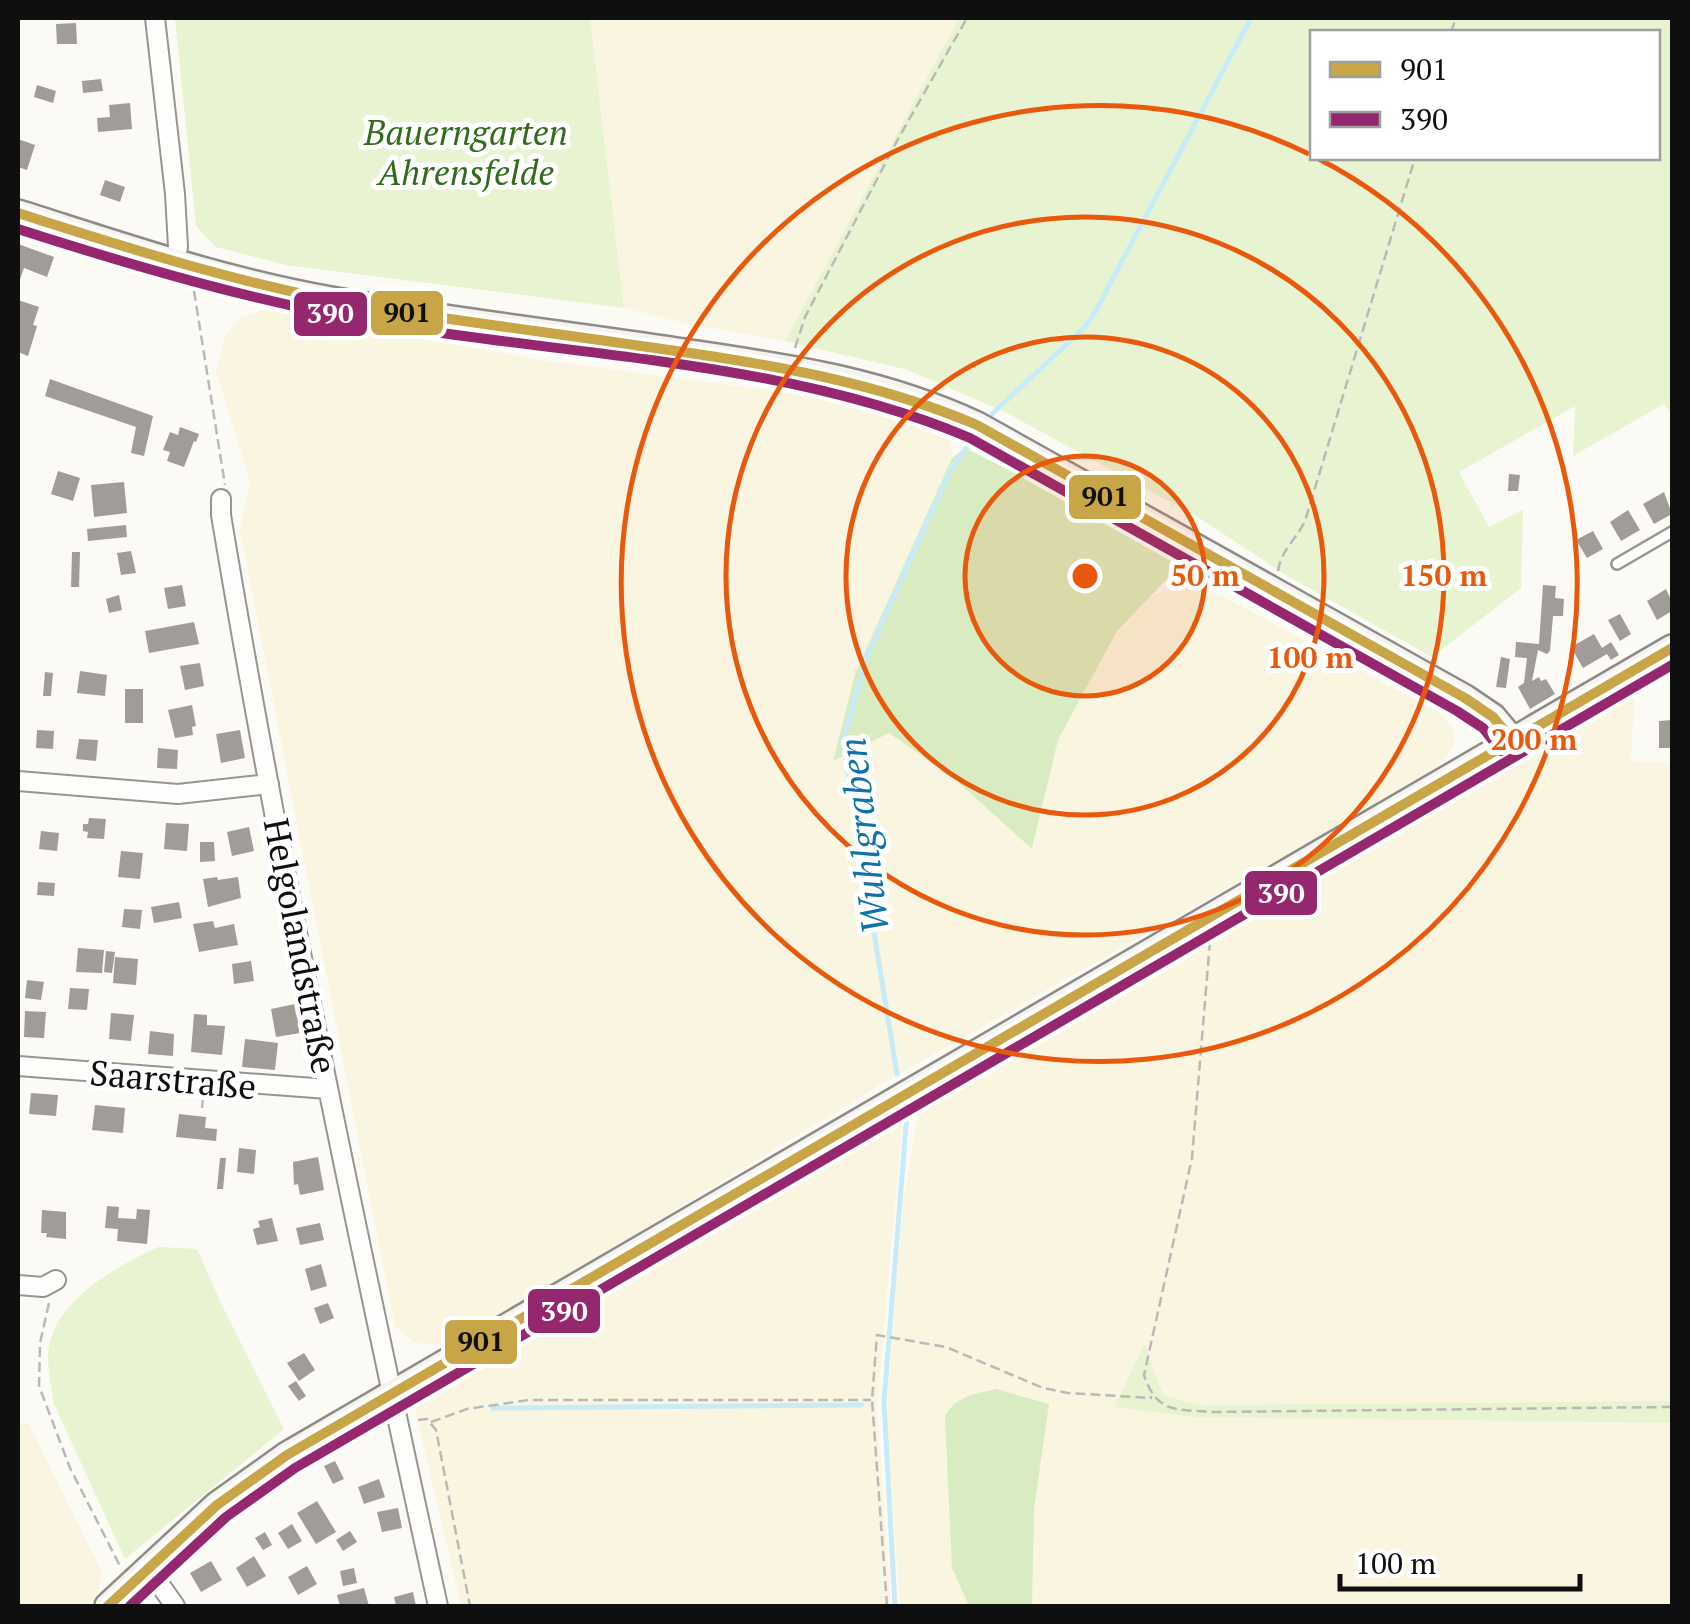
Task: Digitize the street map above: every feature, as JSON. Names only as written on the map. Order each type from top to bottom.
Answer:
[{"type":"main road","points":[[18,213],[183,267],[333,300],[791,369],[879,387],[941,408],[1465,698],[1493,717],[1514,741]]},
{"type":"main road","points":[[108,1606],[222,1501],[286,1455],[1672,648]]},
{"type":"street","points":[[156,18],[183,267]]},
{"type":"street","name":"Helgolandstraße","points":[[221,499],[223,530],[269,784],[328,1089],[438,1606]]},
{"type":"street","points":[[18,782],[178,794],[269,784]]},
{"type":"street","name":"Saarstraße","points":[[18,1066],[328,1089]]},
{"type":"street","points":[[18,1285],[50,1284]]},
{"type":"street","points":[[142,1575],[175,1606]]},
{"type":"lane","points":[[1617,564],[1672,532]]},
{"type":"path","points":[[791,369],[805,317],[898,139],[967,18]]},
{"type":"path","points":[[1273,591],[1282,552],[1306,522],[1414,160]]},
{"type":"path","points":[[183,267],[210,409],[219,436],[225,488],[221,499]]},
{"type":"path","points":[[1201,921],[1210,941],[1192,1158],[1144,1375],[1150,1396],[1167,1408],[1212,1412],[1672,1408]]},
{"type":"path","points":[[202,1108],[203,1097]]},
{"type":"path","points":[[50,1284],[40,1343],[39,1386],[70,1468],[116,1562],[142,1575]]},
{"type":"path","points":[[886,1606],[872,1400],[877,1335],[946,1347],[1043,1388],[1150,1396]]},
{"type":"path","points":[[431,1422],[467,1409],[528,1400],[872,1400]]},
{"type":"path","points":[[398,1423],[427,1419],[436,1430],[470,1606]]},
{"type":"shaded area","points":[[590,18],[959,18],[785,341],[624,308]]},
{"type":"shaded area","points":[[264,310],[541,360],[872,404],[936,429],[951,441],[952,458],[855,674],[833,760],[889,733],[950,775],[1033,848],[1058,740],[1117,631],[1148,597],[1171,590],[1199,588],[1226,598],[1441,714],[1454,732],[1454,744],[1430,773],[890,1079],[454,1345],[416,1343],[395,1327],[240,530],[250,481],[216,371],[226,335],[241,317]]},
{"type":"shaded area","points":[[1635,685],[1631,761],[1672,763],[1672,1401],[1199,1405],[1163,1395],[1145,1346],[1115,1406],[1192,1417],[1672,1423],[1672,1606],[1032,1606],[1034,1402],[1018,1393],[952,1526],[952,1568],[969,1606],[900,1606],[888,1395],[903,1204],[918,1115],[926,1101],[1197,946]]},
{"type":"shaded area","points":[[903,1113],[877,1408],[891,1606],[461,1606],[413,1400]]},
{"type":"shaded area","points":[[18,1423],[29,1424],[102,1572],[97,1597],[87,1606],[18,1606]]},
{"type":"green space","name":"Bauerngarten Ahrensfelde","points":[[175,18],[590,18],[624,308],[286,265],[216,247],[196,226]]},
{"type":"green space","points":[[959,18],[1672,18],[1672,415],[1664,404],[1573,456],[1575,406],[1459,472],[1489,527],[1523,510],[1521,588],[1432,657],[1289,577],[1196,516],[1007,413],[908,370],[785,341]]},
{"type":"green space","points":[[965,448],[1186,559],[1117,631],[1058,740],[1032,849],[950,775],[889,733],[833,761],[855,674],[952,458]]},
{"type":"green space","points":[[158,1247],[197,1249],[284,1429],[125,1559],[54,1404],[49,1349],[57,1325],[79,1296],[126,1263]]},
{"type":"green space","points":[[1145,1344],[1163,1395],[1199,1405],[1672,1401],[1672,1423],[1192,1417],[1114,1407]]},
{"type":"green space","points":[[996,1389],[1049,1404],[1034,1509],[1032,1606],[969,1606],[952,1568],[945,1416],[960,1400]]},
{"type":"building","points":[[76,23],[77,44],[57,44],[56,24]]},
{"type":"building","points":[[101,79],[103,91],[83,93],[82,81]]},
{"type":"building","points":[[37,85],[56,91],[53,103],[34,97]]},
{"type":"building","points":[[130,103],[132,129],[98,132],[97,118],[110,117],[109,105]]},
{"type":"building","points":[[18,139],[35,145],[27,170],[18,167]]},
{"type":"building","points":[[105,180],[125,187],[120,202],[100,195]]},
{"type":"building","points":[[18,244],[54,257],[47,277],[24,268],[18,285]]},
{"type":"building","points":[[18,300],[39,307],[28,356],[18,352]]},
{"type":"building","points":[[50,379],[153,416],[144,456],[131,453],[136,427],[45,396]]},
{"type":"building","points":[[180,427],[199,434],[184,467],[167,461],[170,452],[163,450],[170,432],[178,435]]},
{"type":"building","points":[[58,471],[80,478],[73,501],[51,494]]},
{"type":"building","points":[[1509,474],[1520,475],[1518,491],[1508,491]]},
{"type":"building","points":[[124,482],[127,513],[94,517],[91,485]]},
{"type":"building","points":[[1664,492],[1672,514],[1654,524],[1643,504]]},
{"type":"building","points":[[1628,510],[1640,530],[1621,541],[1610,522]]},
{"type":"building","points":[[126,525],[127,537],[88,541],[87,529]]},
{"type":"building","points":[[1593,531],[1603,549],[1587,558],[1576,540]]},
{"type":"building","points":[[131,551],[136,573],[121,575],[117,553]]},
{"type":"building","points":[[72,552],[80,552],[79,587],[71,587]]},
{"type":"building","points":[[182,585],[186,606],[168,609],[164,588]]},
{"type":"building","points":[[1543,585],[1556,586],[1555,598],[1564,599],[1563,616],[1553,616],[1550,651],[1547,654],[1538,650],[1532,681],[1546,679],[1555,694],[1530,709],[1518,687],[1524,683],[1527,658],[1515,657],[1516,642],[1539,644]]},
{"type":"building","points":[[1666,589],[1672,611],[1657,620],[1647,601]]},
{"type":"building","points":[[119,595],[122,610],[109,613],[106,599]]},
{"type":"building","points":[[1620,614],[1631,634],[1620,641],[1608,620]]},
{"type":"building","points":[[194,622],[199,644],[149,653],[145,631]]},
{"type":"building","points":[[1594,634],[1602,648],[1611,642],[1619,655],[1611,660],[1607,654],[1583,668],[1571,647]]},
{"type":"building","points":[[1501,657],[1510,659],[1506,688],[1496,687]]},
{"type":"building","points":[[200,663],[204,686],[185,690],[180,666]]},
{"type":"building","points":[[80,671],[107,675],[105,696],[77,693]]},
{"type":"building","points":[[45,672],[53,673],[51,696],[43,696]]},
{"type":"building","points":[[125,689],[143,689],[143,723],[125,723]]},
{"type":"building","points":[[192,705],[196,726],[192,727],[193,735],[175,738],[168,710]]},
{"type":"building","points":[[1672,720],[1672,748],[1659,748],[1659,721]]},
{"type":"building","points":[[37,730],[54,731],[53,749],[36,748]]},
{"type":"building","points":[[240,730],[245,758],[221,763],[216,734]]},
{"type":"building","points":[[79,739],[98,740],[96,761],[76,759]]},
{"type":"building","points":[[158,748],[178,750],[177,769],[157,768]]},
{"type":"building","points":[[89,818],[106,819],[104,839],[87,838],[83,824],[88,824]]},
{"type":"building","points":[[166,823],[189,824],[187,851],[164,849]]},
{"type":"building","points":[[249,827],[254,851],[232,856],[227,832]]},
{"type":"building","points":[[41,831],[59,833],[57,851],[39,849]]},
{"type":"building","points":[[200,842],[214,842],[215,861],[200,862]]},
{"type":"building","points":[[121,851],[143,853],[140,879],[118,877]]},
{"type":"building","points":[[238,877],[241,898],[208,907],[203,879]]},
{"type":"building","points":[[38,882],[55,883],[54,896],[37,895]]},
{"type":"building","points":[[179,902],[182,918],[154,923],[151,907]]},
{"type":"building","points":[[124,909],[142,910],[140,929],[122,927]]},
{"type":"building","points":[[213,921],[215,928],[234,924],[238,945],[199,952],[193,924]]},
{"type":"building","points":[[78,948],[104,950],[102,973],[76,972]]},
{"type":"building","points":[[106,951],[115,952],[112,973],[104,972]]},
{"type":"building","points":[[115,957],[138,959],[136,985],[113,983]]},
{"type":"building","points":[[251,961],[254,981],[234,984],[232,964]]},
{"type":"building","points":[[27,980],[44,982],[41,1000],[25,998]]},
{"type":"building","points":[[70,988],[89,989],[87,1010],[68,1009]]},
{"type":"building","points":[[295,1004],[300,1033],[276,1037],[271,1009]]},
{"type":"building","points":[[25,1011],[46,1012],[44,1038],[24,1037]]},
{"type":"building","points":[[111,1013],[134,1015],[131,1041],[109,1039]]},
{"type":"building","points":[[194,1014],[207,1015],[207,1025],[225,1026],[222,1055],[191,1052]]},
{"type":"building","points":[[150,1031],[174,1034],[173,1056],[148,1054]]},
{"type":"building","points":[[245,1039],[278,1043],[275,1070],[242,1067]]},
{"type":"building","points":[[31,1093],[58,1095],[56,1116],[29,1114]]},
{"type":"building","points":[[95,1105],[125,1108],[123,1133],[92,1130]]},
{"type":"building","points":[[179,1114],[206,1117],[205,1128],[217,1129],[216,1141],[176,1137]]},
{"type":"building","points":[[239,1148],[256,1150],[254,1174],[237,1172]]},
{"type":"building","points":[[318,1157],[324,1190],[300,1195],[298,1184],[294,1185],[293,1162]]},
{"type":"building","points":[[220,1158],[226,1158],[223,1189],[217,1189]]},
{"type":"building","points":[[107,1206],[119,1207],[118,1218],[136,1219],[137,1209],[150,1210],[147,1244],[117,1241],[118,1229],[105,1228]]},
{"type":"building","points":[[42,1210],[66,1212],[66,1239],[41,1233]]},
{"type":"building","points":[[272,1218],[278,1241],[257,1245],[253,1229],[260,1227],[258,1221]]},
{"type":"building","points":[[320,1223],[324,1240],[300,1245],[296,1228]]},
{"type":"building","points":[[321,1264],[327,1286],[311,1291],[305,1269]]},
{"type":"building","points":[[328,1303],[334,1318],[320,1324],[314,1308]]},
{"type":"building","points":[[304,1353],[315,1370],[299,1381],[287,1363]]},
{"type":"building","points":[[296,1381],[306,1396],[299,1401],[288,1386]]},
{"type":"building","points":[[335,1461],[344,1479],[333,1484],[324,1466]]},
{"type":"building","points":[[379,1479],[385,1497],[364,1504],[358,1487]]},
{"type":"building","points":[[317,1501],[336,1532],[316,1544],[297,1513]]},
{"type":"building","points":[[398,1508],[402,1528],[382,1532],[377,1512]]},
{"type":"building","points":[[292,1524],[302,1541],[288,1549],[278,1533]]},
{"type":"building","points":[[350,1531],[357,1542],[343,1551],[336,1540]]},
{"type":"building","points":[[265,1532],[272,1545],[263,1550],[255,1538]]},
{"type":"building","points":[[254,1556],[266,1576],[247,1587],[236,1568]]},
{"type":"building","points":[[211,1561],[222,1580],[201,1592],[190,1573]]},
{"type":"building","points":[[307,1566],[317,1584],[298,1595],[288,1577]]},
{"type":"building","points":[[354,1568],[357,1583],[343,1586],[340,1571]]},
{"type":"building","points":[[364,1588],[369,1606],[340,1606],[337,1595]]},
{"type":"building","points":[[413,1592],[416,1606],[396,1606],[394,1597]]},
{"type":"waterway","name":"Wuhlgraben","points":[[992,414],[1094,314],[1251,18]]},
{"type":"waterway","name":"Wuhlgraben","points":[[897,1074],[843,741],[866,658],[950,471],[970,443]]},
{"type":"waterway","name":"Wuhlgraben","points":[[895,1606],[884,1402],[907,1114]]},
{"type":"waterway","points":[[493,1408],[862,1405]]},
{"type":"transit line","name":"901","points":[[18,213],[286,290],[377,308],[782,368],[861,386],[939,410],[977,425],[1465,698],[1493,717],[1513,741]]},
{"type":"transit line","name":"390","points":[[18,229],[165,274],[313,310],[414,329],[767,379],[904,414],[970,438],[1457,711],[1483,728],[1501,751]]},
{"type":"transit line","name":"901","points":[[108,1606],[217,1505],[287,1455],[1672,648]]},
{"type":"transit line","name":"390","points":[[130,1606],[226,1517],[295,1468],[1672,665]]}]
